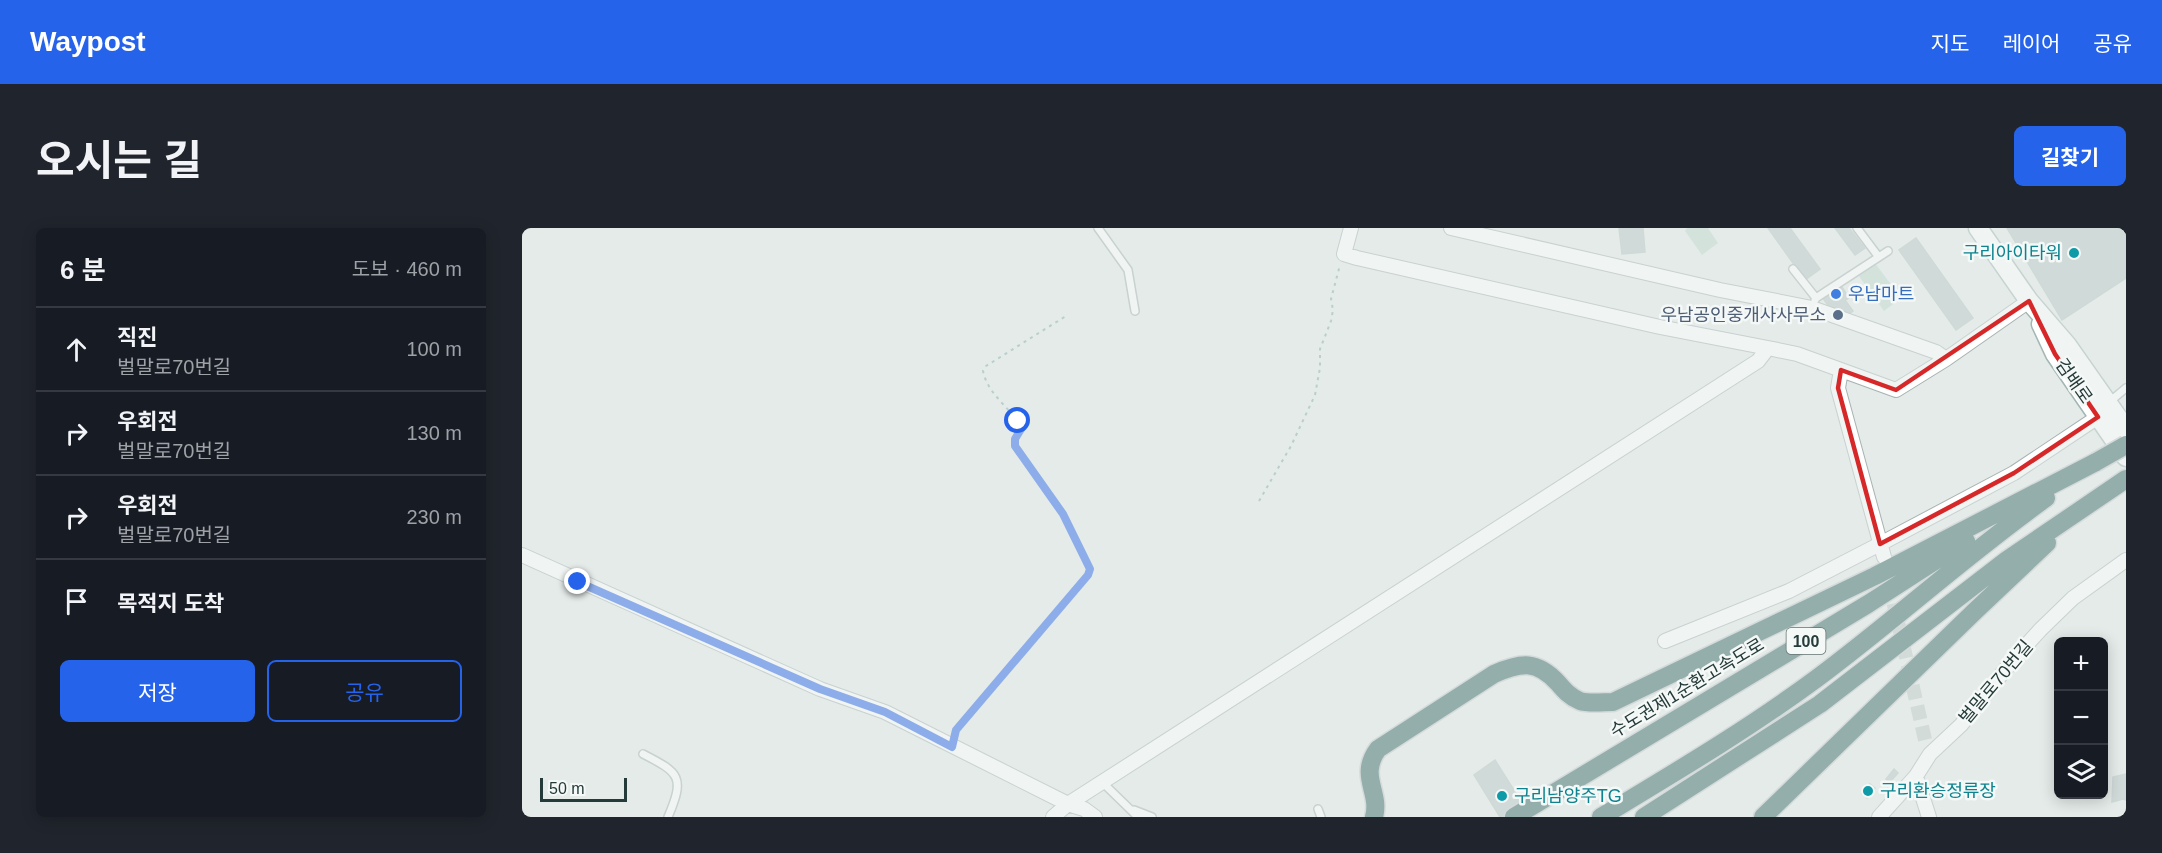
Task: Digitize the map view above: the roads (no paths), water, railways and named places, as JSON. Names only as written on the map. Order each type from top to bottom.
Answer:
[{"type":"highway","name":"수도권제1순환고속도로","points":[[1514,817],[1868,604],[1952,550],[2126,445]]},
{"type":"highway","name":"수도권제1순환고속도로","points":[[1601,817],[1717,748],[1815,680],[1973,553],[2096,462]]},
{"type":"highway","points":[[1374,817],[1376,808],[1370,784],[1370,760],[1378,749],[1494,674],[1511,666],[1527,664],[1548,672],[1568,694],[1581,701],[1613,702],[1875,576],[2096,462]]},
{"type":"highway","points":[[1644,817],[1820,704],[2007,560],[2097,497],[2126,480]]},
{"type":"highway","points":[[1763,817],[1974,612],[2097,497]]},
{"type":"street","points":[[1351,228],[1344,254],[1649,324],[1797,354],[1896,390],[1946,359],[2030,301]]},
{"type":"street","points":[[1451,228],[1720,290],[1814,303],[1936,352],[1946,359]]},
{"type":"street","name":"검배로","points":[[1978,228],[2030,301],[2067,345],[2126,457]]},
{"type":"street","points":[[1053,817],[1068,804],[1102,782],[1758,361],[1768,348]]},
{"type":"street","points":[[1841,370],[1838,388],[1882,551]]},
{"type":"street","points":[[1665,641],[1882,551],[2014,473],[2103,410]]},
{"type":"street","name":"검배로","points":[[2103,410],[2126,429]]},
{"type":"street","points":[[522,555],[820,689],[885,712],[1068,804],[1084,808],[1095,817]]},
{"type":"street","name":"벌말로70번길","points":[[1879,817],[1916,776],[1928,749],[1961,725],[2012,660],[2040,630],[2073,598],[2126,560]]},
{"type":"street","points":[[1916,776],[1929,817]]},
{"type":"lane","points":[[1098,228],[1128,270],[1136,311]]},
{"type":"lane","points":[[1857,228],[1878,256]]},
{"type":"lane","points":[[1793,269],[1814,303],[1888,251]]},
{"type":"lane","points":[[2103,410],[2126,388]]},
{"type":"lane","points":[[643,754],[664,765],[675,774],[679,786],[668,817]]},
{"type":"lane","points":[[1102,782],[1138,817]]},
{"type":"lane","points":[[1128,807],[1152,817]]},
{"type":"lane","points":[[1318,809],[1322,817]]},
{"type":"tunnel","points":[[1889,583],[1926,744]]},
{"type":"place","name":"구리아이타워","points":[[2074,253]]},
{"type":"place","name":"우남마트","points":[[1836,294]]},
{"type":"place","name":"우남공인중개사사무소","points":[[1838,315]]},
{"type":"place","name":"구리환승정류장","points":[[1868,791]]},
{"type":"place","name":"구리남양주TG","points":[[1502,796]]}]
